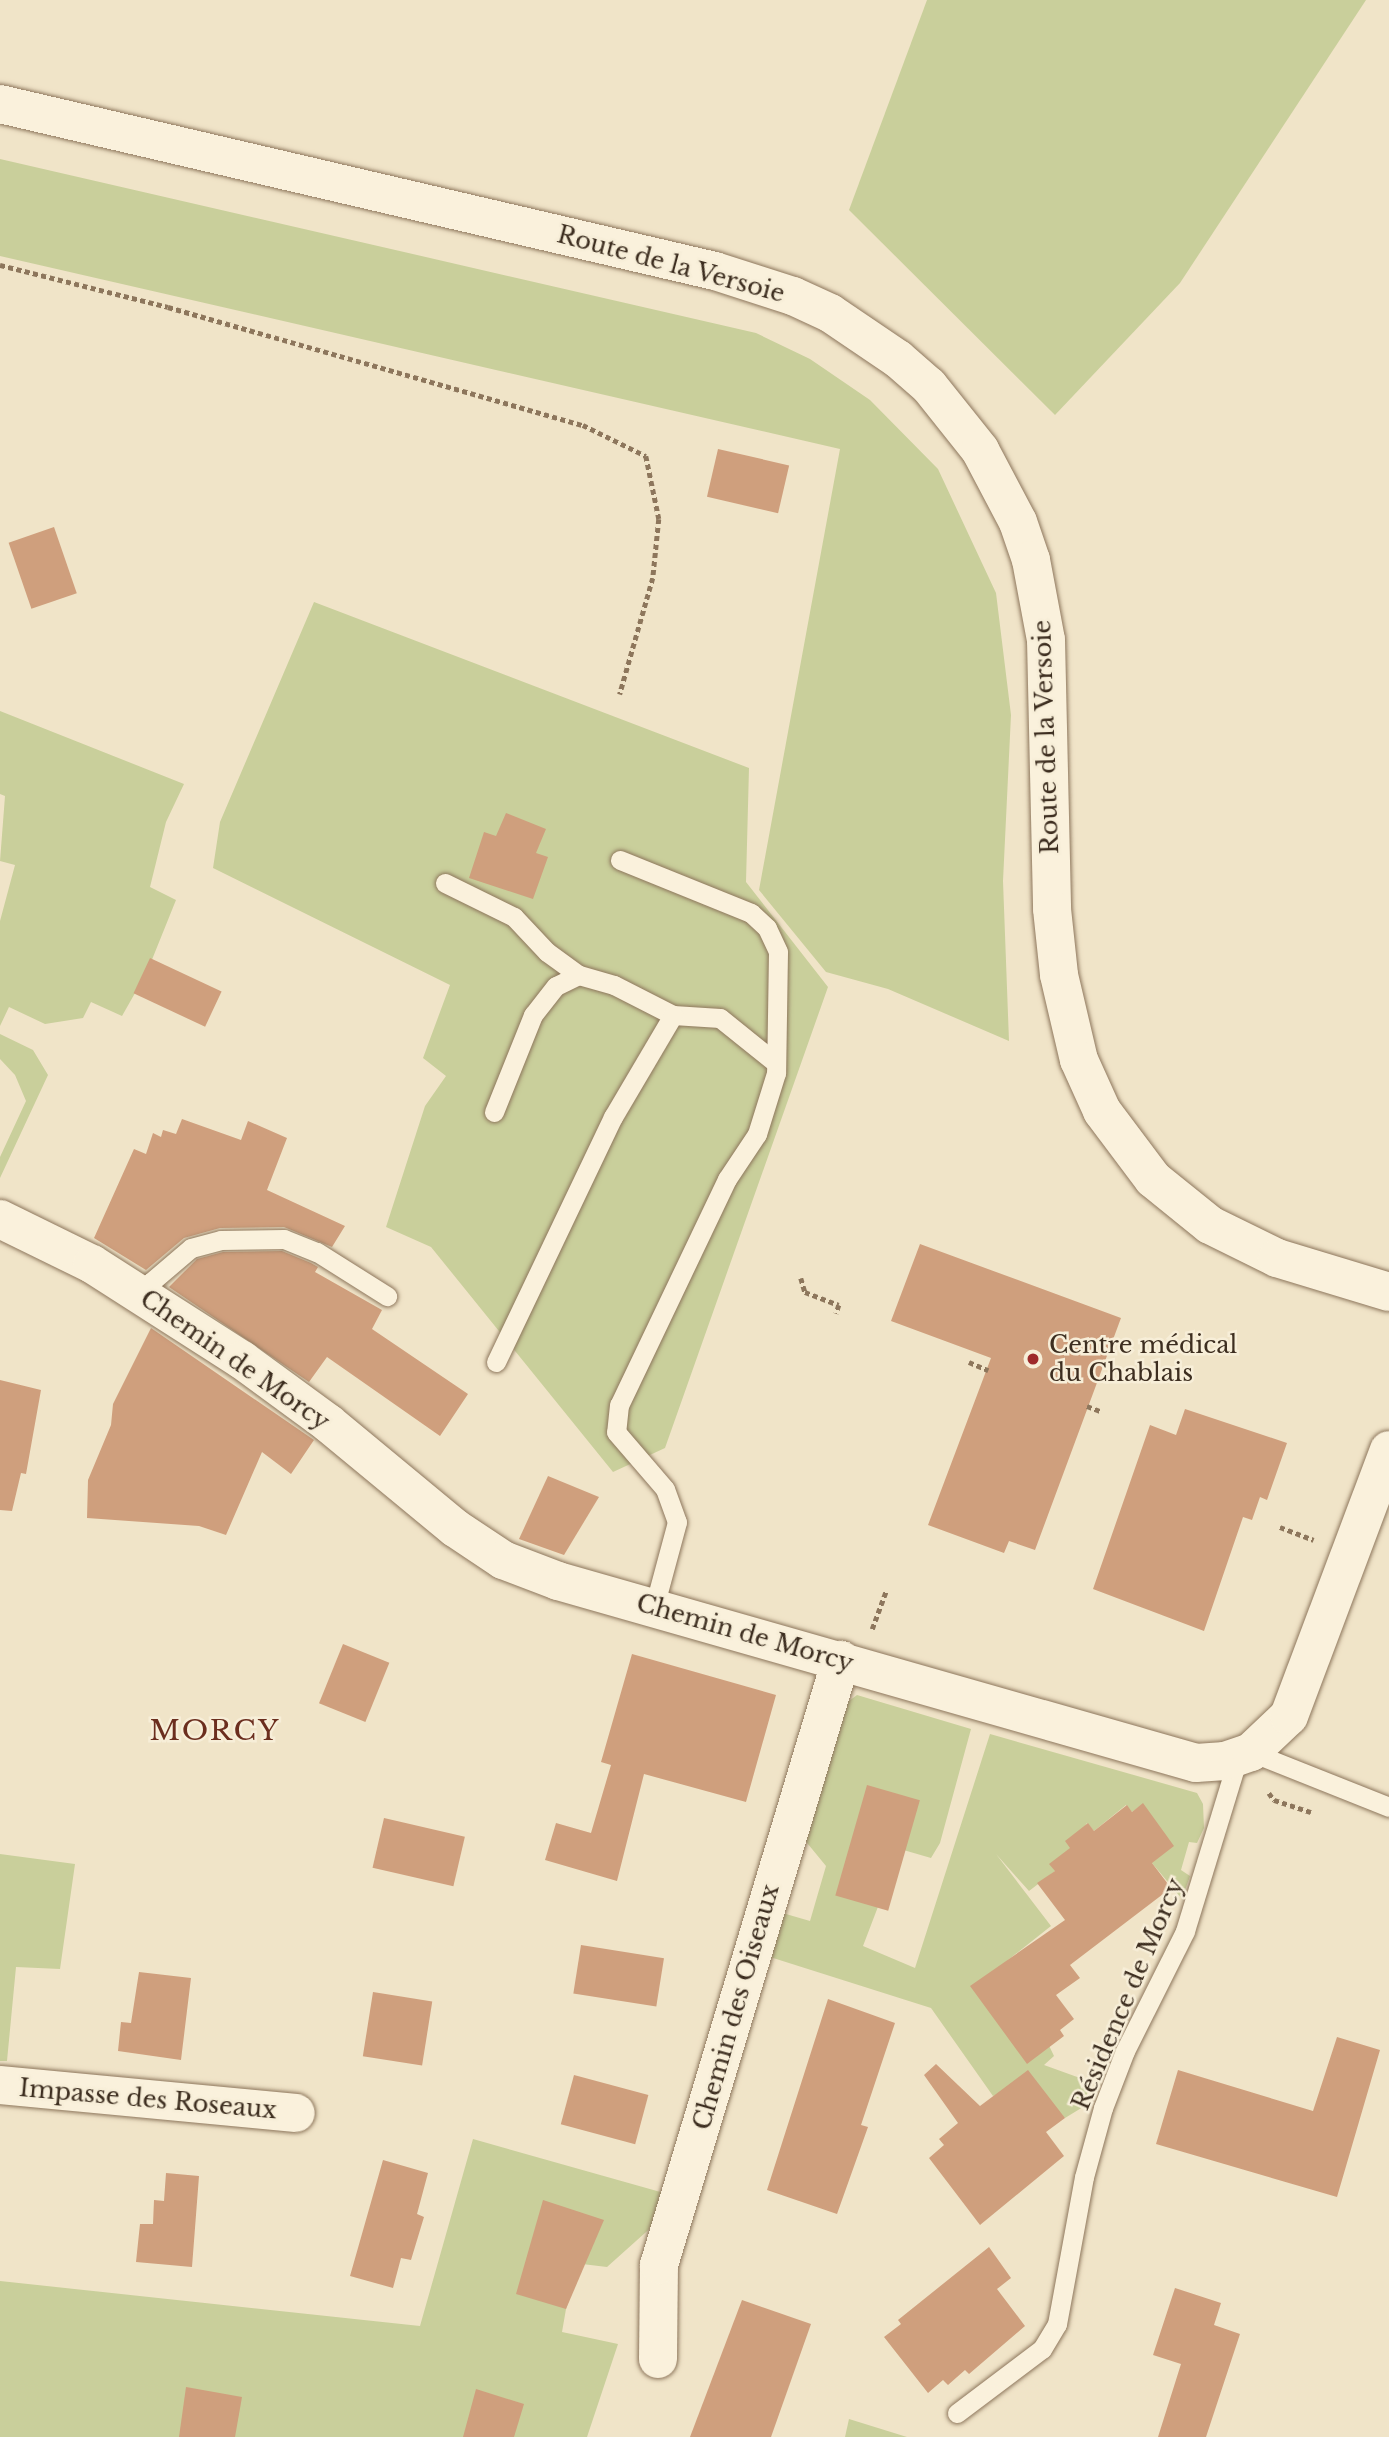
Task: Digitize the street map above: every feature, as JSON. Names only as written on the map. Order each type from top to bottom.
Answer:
[{"type":"street","name":"Route de la Versoie","points":[[0,104],[715,271],[793,296],[830,313],[898,359],[929,386],[980,450],[1018,522],[1031,560],[1046,640],[1051,869],[1059,975],[1079,1060],[1102,1111],[1153,1179],[1210,1225],[1277,1258],[1389,1292]]},
{"type":"street","name":"Chemin de Morcy","points":[[0,1219],[60,1246],[142,1295],[286,1391],[481,1547],[530,1572],[654,1607],[855,1648],[1182,1761],[1211,1764],[1245,1755]]},
{"type":"street","points":[[1245,1755],[1272,1737],[1295,1704],[1389,1450]]},
{"type":"street","name":"Chemin des Oiseaux","points":[[658,2359],[659,2264],[855,1648]]},
{"type":"street","name":"Impasse des Roseaux","points":[[0,2085],[296,2113]]},
{"type":"lane","points":[[620,860],[751,913],[767,928],[778,952],[776,1063],[757,1135],[727,1179],[619,1405],[616,1432],[665,1489],[677,1522],[654,1607]]},
{"type":"lane","points":[[445,883],[514,917],[547,952],[579,975],[614,985],[673,1015],[720,1018],[776,1063]]},
{"type":"lane","points":[[494,1112],[533,1015],[556,986],[579,975]]},
{"type":"lane","points":[[496,1362],[613,1117],[673,1015]]},
{"type":"lane","points":[[142,1295],[151,1282],[191,1248],[221,1240],[284,1239],[317,1252],[387,1296]]},
{"type":"lane","points":[[1245,1755],[1389,1807]]},
{"type":"lane","name":"Résidence de Morcy","points":[[957,2413],[1042,2348],[1057,2324],[1084,2177],[1103,2108],[1125,2051],[1185,1931],[1245,1755]]},
{"type":"path","points":[[0,265],[181,310],[583,425],[646,456],[659,519],[653,578],[620,694]]},
{"type":"path","points":[[802,1278],[805,1292],[839,1305],[836,1314]]},
{"type":"path","points":[[969,1362],[988,1370]]},
{"type":"path","points":[[1087,1406],[1100,1411]]},
{"type":"path","points":[[855,1648],[886,1591]]},
{"type":"green space","points":[[927,0],[1366,0],[1180,283],[1055,415],[849,210]]},
{"type":"green space","points":[[0,159],[756,333],[810,359],[870,400],[938,469],[996,593],[1011,715],[1003,881],[1009,1041],[888,989],[826,972],[759,890],[840,449],[0,256]]},
{"type":"green space","points":[[314,602],[749,768],[746,882],[828,987],[665,1448],[613,1472],[431,1247],[386,1227],[425,1106],[446,1076],[423,1058],[450,985],[213,868],[220,822]]},
{"type":"green space","points":[[0,711],[184,784],[166,822],[150,887],[176,900],[147,972],[122,1016],[91,1002],[83,1018],[45,1024],[9,1007],[0,1026],[0,921],[15,865],[0,861],[5,796],[0,794]]},
{"type":"green space","points":[[0,1034],[33,1050],[48,1075],[0,1178],[0,1157],[26,1101],[15,1075],[0,1059]]},
{"type":"green space","points":[[857,1695],[971,1729],[940,1843],[931,1858],[900,1849],[863,1946],[915,1968],[990,1734],[1197,1793],[1203,1804],[1204,1828],[1197,1843],[1189,1842],[1181,1870],[1190,1876],[1182,1899],[1152,1863],[1143,1804],[1132,1812],[1126,1805],[1094,1831],[1087,1823],[1070,1848],[1076,1855],[1029,1891],[996,1854],[1051,1926],[1008,1960],[1054,2056],[1044,2065],[1091,2082],[1083,2107],[1065,2118],[1021,2085],[993,2096],[931,2008],[770,1957],[779,1912],[810,1921],[826,1866],[803,1838],[841,1707]]},
{"type":"green space","points":[[0,1854],[75,1864],[60,1969],[16,1967],[7,2061],[0,2061]]},
{"type":"green space","points":[[473,2139],[664,2193],[655,2224],[607,2267],[582,2264],[566,2309],[562,2332],[618,2344],[587,2437],[0,2437],[0,2281],[420,2326]]},
{"type":"green space","points":[[849,2419],[907,2437],[845,2437]]},
{"type":"building","points":[[718,449],[789,465],[778,513],[707,497]]},
{"type":"building","points":[[54,527],[77,593],[31,609],[9,543]]},
{"type":"building","points":[[506,813],[546,829],[536,853],[548,857],[533,899],[469,878],[484,832],[496,836]]},
{"type":"building","points":[[150,958],[222,991],[205,1027],[134,993]]},
{"type":"building","points":[[182,1119],[241,1140],[248,1121],[287,1138],[267,1190],[345,1226],[332,1247],[284,1227],[220,1228],[184,1238],[146,1270],[94,1238],[134,1149],[146,1154],[153,1133],[161,1137],[163,1130],[176,1134]]},
{"type":"building","points":[[920,1244],[1121,1318],[1035,1550],[1009,1541],[1004,1553],[928,1525],[991,1358],[891,1321]]},
{"type":"building","points":[[282,1251],[318,1267],[315,1272],[382,1310],[372,1329],[468,1394],[440,1436],[327,1357],[309,1382],[169,1287],[197,1259],[223,1252]]},
{"type":"building","points":[[151,1328],[314,1440],[291,1474],[262,1452],[226,1535],[199,1526],[87,1518],[88,1480],[111,1425],[113,1404]]},
{"type":"building","points":[[0,1380],[41,1390],[26,1474],[21,1473],[12,1511],[0,1510]]},
{"type":"building","points":[[1185,1409],[1287,1443],[1267,1500],[1260,1497],[1252,1520],[1243,1517],[1204,1631],[1093,1589],[1150,1425],[1176,1435]]},
{"type":"building","points":[[548,1476],[599,1497],[564,1555],[519,1539]]},
{"type":"building","points":[[343,1644],[389,1663],[365,1722],[319,1703]]},
{"type":"building","points":[[632,1654],[776,1695],[746,1802],[644,1774],[617,1881],[545,1860],[556,1823],[591,1833],[611,1765],[601,1762]]},
{"type":"building","points":[[867,1785],[920,1800],[888,1911],[835,1896]]},
{"type":"building","points":[[1143,1803],[1174,1846],[1152,1863],[1171,1888],[1070,1965],[1080,1978],[1056,1995],[1074,2019],[1060,2030],[1064,2036],[1027,2064],[970,1986],[1065,1920],[1037,1883],[1055,1871],[1049,1864],[1070,1848],[1065,1841],[1088,1823],[1094,1831],[1127,1805],[1132,1812]]},
{"type":"building","points":[[384,1818],[465,1837],[453,1886],[373,1868]]},
{"type":"building","points":[[581,1945],[664,1958],[656,2007],[573,1993]]},
{"type":"building","points":[[139,1972],[191,1978],[181,2060],[118,2051],[121,2022],[131,2023]]},
{"type":"building","points":[[373,1992],[432,2001],[422,2066],[363,2056]]},
{"type":"building","points":[[828,1999],[895,2023],[861,2125],[868,2127],[837,2214],[767,2190]]},
{"type":"building","points":[[1337,2037],[1380,2050],[1337,2197],[1156,2144],[1178,2070],[1313,2111]]},
{"type":"building","points":[[936,2064],[980,2106],[1028,2070],[1065,2118],[1046,2132],[1064,2156],[980,2225],[929,2158],[944,2145],[939,2139],[958,2123],[924,2075]]},
{"type":"building","points":[[574,2075],[648,2095],[635,2144],[561,2124]]},
{"type":"building","points":[[383,2160],[428,2173],[417,2214],[424,2217],[411,2260],[401,2258],[393,2288],[350,2276]]},
{"type":"building","points":[[166,2173],[199,2176],[192,2267],[136,2262],[140,2224],[153,2224],[154,2200],[164,2201]]},
{"type":"building","points":[[543,2200],[604,2220],[566,2309],[516,2294]]},
{"type":"building","points":[[989,2247],[1011,2278],[997,2289],[1025,2326],[969,2374],[965,2370],[948,2385],[943,2380],[928,2393],[884,2337],[901,2324],[898,2320]]},
{"type":"building","points":[[1175,2288],[1221,2303],[1214,2325],[1240,2334],[1206,2437],[1158,2437],[1181,2364],[1153,2355]]},
{"type":"building","points":[[742,2300],[811,2324],[771,2437],[690,2437]]},
{"type":"building","points":[[186,2387],[242,2397],[235,2437],[179,2437]]},
{"type":"building","points":[[476,2389],[524,2404],[514,2437],[463,2437]]},
{"type":"place","name":"Centre médical du Chablais","points":[[1033,1359]]},
{"type":"district","name":"MORCY","points":[[215,1731]]}]
